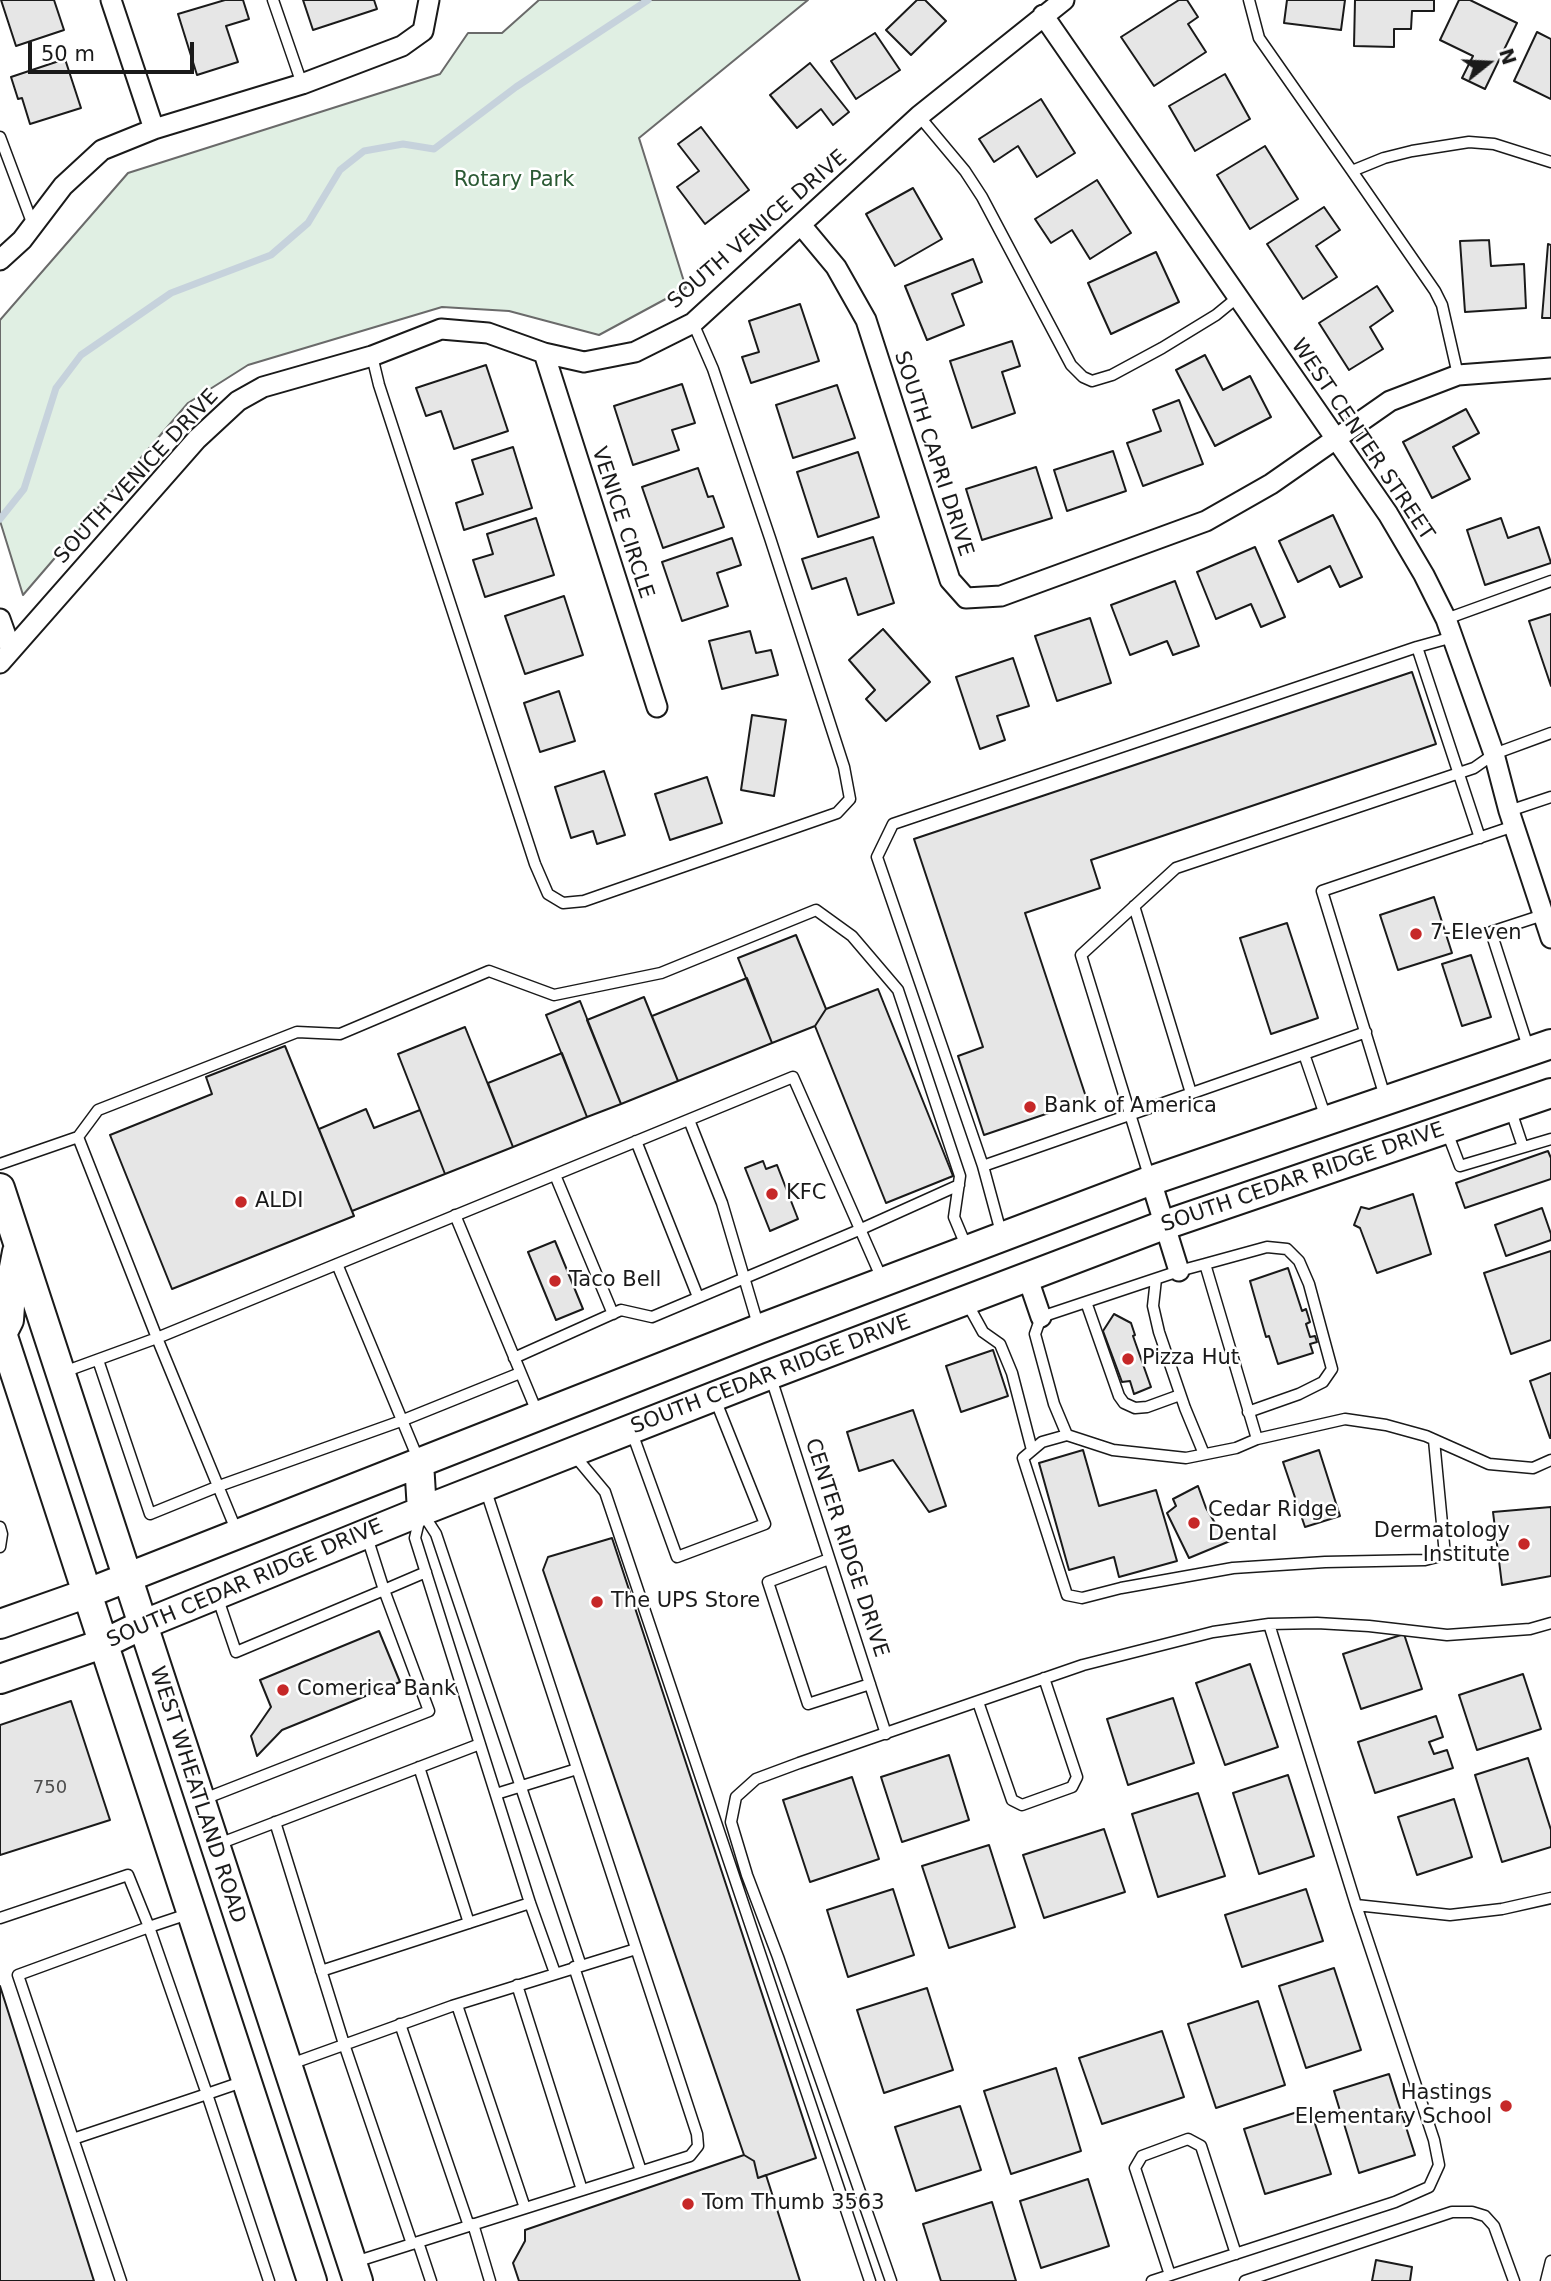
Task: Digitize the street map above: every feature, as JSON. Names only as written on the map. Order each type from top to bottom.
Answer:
[{"type":"main road","points":[[0,1624],[88,1593],[759,1329],[1151,1181],[1540,1047]]},
{"type":"main road","name":"SOUTH CEDAR RIDGE DRIVE","points":[[0,1679],[105,1643],[142,1625],[366,1533],[1027,1276],[1166,1224],[1551,1093]]},
{"type":"main road","name":"WEST WHEATLAND ROAD","points":[[0,1188],[355,2272]]},
{"type":"main road","points":[[1,1332],[9,1320],[12,1278],[19,1245]]},
{"type":"main road","points":[[759,1329],[769,1375]]},
{"type":"main road","name":"WEST WHEATLAND ROAD","points":[[1,1332],[105,1643],[309,2280]]},
{"type":"main road","points":[[419,1462],[422,1511]]},
{"type":"main road","points":[[246,2081],[286,2065]]},
{"type":"street","points":[[111,0],[154,129]]},
{"type":"street","points":[[0,260],[22,240],[63,186],[102,150],[154,129],[302,83],[402,46],[423,31],[429,0]]},
{"type":"street","name":"SOUTH VENICE DRIVE","points":[[6,657],[197,439],[238,401],[263,387],[372,356],[441,329],[488,333],[544,353],[584,362],[635,352],[693,323],[919,116],[1064,0]]},
{"type":"street","name":"WEST CENTER STREET","points":[[1043,15],[1388,514],[1424,575],[1449,628],[1494,754],[1551,938]]},
{"type":"street","name":"SOUTH CAPRI DRIVE","points":[[801,226],[836,267],[866,320],[950,580],[966,598],[1001,596],[1206,521],[1271,484],[1337,440]]},
{"type":"street","name":"VENICE CIRCLE","points":[[544,353],[657,707]]},
{"type":"street","points":[[1337,440],[1390,401],[1458,375],[1551,368]]},
{"type":"street","points":[[0,619],[6,657]]},
{"type":"street","points":[[1151,1181],[1179,1271]]},
{"type":"street","points":[[1027,1276],[1041,1317]]},
{"type":"lane","points":[[273,0],[302,83]]},
{"type":"lane","points":[[1249,0],[1259,38],[1435,291],[1442,305],[1458,375]]},
{"type":"lane","points":[[919,116],[965,171],[982,197],[1071,365],[1083,377],[1092,381],[1112,375],[1162,348],[1238,297]]},
{"type":"lane","points":[[0,137],[33,226]]},
{"type":"lane","points":[[1352,171],[1384,158],[1412,151],[1469,142],[1494,144],[1551,162]]},
{"type":"lane","points":[[372,356],[379,385],[535,864],[548,894],[563,903],[584,901],[837,813],[849,799],[844,766],[770,538],[713,369],[693,323]]},
{"type":"lane","points":[[1002,1237],[983,1166],[877,857],[893,824],[1418,647],[1449,628],[1551,581]]},
{"type":"lane","points":[[1418,647],[1480,838]]},
{"type":"lane","points":[[1151,1181],[1081,955],[1176,868],[1474,768],[1494,754],[1551,733]]},
{"type":"lane","points":[[1387,1100],[1322,891],[1480,838],[1551,797]]},
{"type":"lane","points":[[1134,906],[1191,1093]]},
{"type":"lane","points":[[0,1164],[78,1137],[98,1110],[298,1032],[340,1034],[489,971],[554,995],[661,974],[816,910],[852,936],[898,990],[960,1175],[954,1217],[968,1250]]},
{"type":"lane","points":[[1540,1047],[1491,932],[1543,915]]},
{"type":"lane","points":[[983,1166],[1366,1032]]},
{"type":"lane","points":[[1304,1054],[1327,1120]]},
{"type":"lane","points":[[61,1373],[157,1338],[793,1077],[883,1282]]},
{"type":"lane","points":[[1510,1107],[1523,1147]]},
{"type":"lane","points":[[689,1120],[722,1203],[759,1329]]},
{"type":"lane","points":[[1445,1129],[1460,1166],[1551,1139]]},
{"type":"lane","points":[[78,1137],[237,1533]]},
{"type":"lane","points":[[636,1141],[698,1297]]},
{"type":"lane","points":[[555,1175],[612,1314]]},
{"type":"lane","points":[[514,1358],[621,1310],[652,1317],[959,1185]]},
{"type":"lane","points":[[455,1215],[538,1415]]},
{"type":"lane","points":[[1067,1435],[1054,1404],[1035,1334],[1041,1317],[1179,1271],[1267,1247],[1287,1249],[1299,1261],[1309,1284],[1332,1369],[1323,1382],[1300,1394],[1248,1412]]},
{"type":"lane","points":[[337,1264],[419,1462]]},
{"type":"lane","points":[[1205,1264],[1257,1439]]},
{"type":"lane","points":[[1156,1279],[1153,1306],[1159,1332],[1204,1454]]},
{"type":"lane","points":[[965,1300],[983,1332],[1000,1345],[1012,1373],[1032,1450]]},
{"type":"lane","points":[[1086,1302],[1119,1396],[1124,1403],[1135,1408],[1147,1407],[1180,1395]]},
{"type":"lane","points":[[98,1360],[150,1514],[219,1486],[401,1421],[520,1373]]},
{"type":"lane","name":"CENTER RIDGE DRIVE","points":[[769,1375],[886,1734]]},
{"type":"lane","points":[[631,1429],[677,1557],[765,1524],[713,1397]]},
{"type":"lane","points":[[1434,1440],[1445,1555],[1425,1560],[1325,1562],[1233,1568],[1121,1588],[1082,1598],[1067,1595],[1023,1458],[1042,1442],[1067,1435],[1113,1450],[1186,1458],[1236,1448],[1257,1439],[1345,1419],[1386,1425],[1434,1440],[1489,1464],[1533,1468],[1551,1461]]},
{"type":"lane","points":[[572,1453],[606,1492],[870,2281]]},
{"type":"lane","points":[[355,2272],[415,2243],[690,2156],[698,2146],[485,1487]]},
{"type":"lane","points":[[422,1511],[415,1538],[530,1903],[555,1973]]},
{"type":"lane","points":[[422,1511],[436,1534],[520,1786],[641,2171]]},
{"type":"lane","points":[[0,1527],[0,1547]]},
{"type":"lane","points":[[199,1800],[429,1711],[366,1533]]},
{"type":"lane","points":[[829,1559],[768,1582],[808,1704],[870,1684]]},
{"type":"lane","points":[[217,1595],[236,1652],[426,1572]]},
{"type":"lane","points":[[891,2281],[747,1875],[731,1822],[736,1797],[756,1779],[1044,1678],[1083,1665],[1213,1632],[1269,1624],[1369,1626],[1447,1635],[1530,1629],[1551,1623]]},
{"type":"lane","points":[[1152,2281],[1395,2202],[1429,2187],[1439,2165],[1434,2140],[1356,1905],[1269,1624]]},
{"type":"lane","points":[[978,1702],[1012,1800],[1022,1805],[1072,1787],[1077,1777],[1044,1678]]},
{"type":"lane","points":[[215,1846],[481,1744]]},
{"type":"lane","points":[[419,1767],[469,1923]]},
{"type":"lane","points":[[496,1794],[577,1769]]},
{"type":"lane","points":[[275,1822],[344,2044],[430,2281]]},
{"type":"lane","points":[[0,1917],[128,1875],[149,1927],[207,2094],[269,2281]]},
{"type":"lane","points":[[1356,1905],[1450,1915],[1502,1909],[1551,1898]]},
{"type":"lane","points":[[321,1971],[530,1903]]},
{"type":"lane","points":[[121,2281],[18,1975],[192,1913]]},
{"type":"lane","points":[[286,2065],[517,1985],[636,1949]]},
{"type":"lane","points":[[517,1985],[582,2190]]},
{"type":"lane","points":[[457,2005],[526,2208]]},
{"type":"lane","points":[[400,2024],[490,2281]]},
{"type":"lane","points":[[73,2139],[246,2081]]},
{"type":"lane","points":[[1170,2275],[1135,2168],[1142,2156],[1188,2139],[1200,2146],[1236,2254]]},
{"type":"lane","points":[[1245,2281],[1452,2212],[1472,2212],[1485,2216],[1494,2225],[1514,2281]]},
{"type":"lane","points":[[1546,2281],[1551,2261]]},
{"type":"green space","name":"Rotary Park","points":[[539,0],[808,0],[639,138],[686,288],[599,335],[509,311],[442,307],[248,365],[188,403],[23,595],[0,521],[0,320],[128,173],[440,74],[468,33],[502,33]]},
{"type":"building","points":[[1,0],[54,0],[64,30],[16,46]]},
{"type":"building","points":[[225,0],[243,0],[249,19],[226,26],[238,62],[197,75],[178,14]]},
{"type":"building","points":[[303,0],[374,0],[377,9],[313,30]]},
{"type":"building","points":[[917,0],[925,0],[946,21],[911,55],[886,30]]},
{"type":"building","points":[[1179,0],[1187,0],[1198,17],[1188,24],[1206,52],[1154,86],[1121,37]]},
{"type":"building","points":[[1287,0],[1345,0],[1341,30],[1284,23]]},
{"type":"building","points":[[1355,0],[1434,0],[1434,11],[1412,11],[1411,29],[1394,29],[1394,47],[1354,46]]},
{"type":"building","points":[[1459,0],[1470,0],[1517,23],[1485,89],[1462,78],[1473,56],[1440,40]]},
{"type":"building","points":[[1537,32],[1551,39],[1551,99],[1514,81]]},
{"type":"building","points":[[875,33],[900,70],[856,99],[831,61]]},
{"type":"building","points":[[65,59],[81,108],[30,124],[22,98],[18,99],[11,77]]},
{"type":"building","points":[[810,63],[849,112],[833,125],[821,109],[797,128],[770,95]]},
{"type":"building","points":[[1225,74],[1250,119],[1195,151],[1169,106]]},
{"type":"building","points":[[1041,99],[1075,153],[1037,177],[1018,146],[994,162],[979,139]]},
{"type":"building","points":[[701,127],[749,190],[705,224],[677,187],[699,171],[678,144]]},
{"type":"building","points":[[1265,146],[1298,199],[1250,229],[1217,175]]},
{"type":"building","points":[[1097,180],[1131,233],[1090,259],[1072,230],[1051,243],[1035,219]]},
{"type":"building","points":[[913,188],[942,239],[895,266],[866,214]]},
{"type":"building","points":[[1324,207],[1340,230],[1316,246],[1337,277],[1303,299],[1267,244]]},
{"type":"building","points":[[1489,240],[1491,266],[1524,264],[1526,308],[1465,312],[1460,241]]},
{"type":"building","points":[[1548,244],[1551,245],[1551,318],[1542,318]]},
{"type":"building","points":[[1156,252],[1179,302],[1111,334],[1088,283]]},
{"type":"building","points":[[973,259],[982,282],[952,294],[964,325],[927,340],[905,286]]},
{"type":"building","points":[[1377,286],[1393,311],[1370,327],[1383,349],[1349,370],[1319,323]]},
{"type":"building","points":[[800,304],[819,361],[751,383],[742,357],[759,352],[749,321]]},
{"type":"building","points":[[1012,341],[1020,366],[1002,372],[1015,413],[972,428],[950,361]]},
{"type":"building","points":[[1205,355],[1223,390],[1250,376],[1271,417],[1215,446],[1176,370]]},
{"type":"building","points":[[486,365],[508,431],[454,449],[441,411],[426,416],[416,388]]},
{"type":"building","points":[[682,384],[695,423],[672,430],[679,450],[633,465],[614,406]]},
{"type":"building","points":[[837,385],[855,438],[793,458],[776,405]]},
{"type":"building","points":[[1179,400],[1203,464],[1143,486],[1127,443],[1161,431],[1153,410]]},
{"type":"building","points":[[1466,409],[1479,433],[1453,447],[1470,479],[1432,498],[1403,442]]},
{"type":"building","points":[[513,447],[532,508],[464,530],[456,503],[483,494],[472,460]]},
{"type":"building","points":[[1113,451],[1126,491],[1067,511],[1054,470]]},
{"type":"building","points":[[858,452],[879,517],[818,537],[797,472]]},
{"type":"building","points":[[1036,467],[1052,518],[982,540],[966,489]]},
{"type":"building","points":[[698,468],[708,497],[713,496],[724,527],[663,548],[642,487]]},
{"type":"building","points":[[1333,515],[1362,577],[1340,587],[1330,566],[1298,582],[1279,541]]},
{"type":"building","points":[[536,518],[554,575],[485,597],[473,560],[493,554],[487,534]]},
{"type":"building","points":[[1501,518],[1508,538],[1539,527],[1551,563],[1485,585],[1467,530]]},
{"type":"building","points":[[873,537],[894,603],[858,615],[846,578],[812,589],[802,559]]},
{"type":"building","points":[[732,538],[741,565],[717,573],[728,606],[682,621],[662,562]]},
{"type":"building","points":[[1255,547],[1285,617],[1261,627],[1251,604],[1216,619],[1197,572]]},
{"type":"building","points":[[1175,581],[1199,646],[1173,655],[1167,641],[1130,655],[1111,605]]},
{"type":"building","points":[[564,596],[583,655],[525,674],[505,616]]},
{"type":"building","points":[[1551,614],[1551,686],[1529,621]]},
{"type":"building","points":[[1090,618],[1111,683],[1057,701],[1035,636]]},
{"type":"building","points":[[883,629],[930,682],[886,721],[866,699],[875,690],[849,660]]},
{"type":"building","points":[[750,631],[756,653],[771,650],[778,675],[722,689],[709,641]]},
{"type":"building","points":[[1013,658],[1029,706],[997,716],[1005,740],[980,749],[956,677]]},
{"type":"building","points":[[1412,672],[1436,744],[1091,860],[1100,888],[1025,913],[1087,1100],[984,1135],[958,1056],[983,1047],[914,839]]},
{"type":"building","points":[[559,691],[575,741],[540,752],[524,703]]},
{"type":"building","points":[[752,715],[786,720],[774,796],[741,790]]},
{"type":"building","points":[[604,771],[625,835],[597,844],[593,831],[571,838],[555,787]]},
{"type":"building","points":[[707,777],[722,823],[670,840],[655,794]]},
{"type":"building","name":"7-Eleven","points":[[1434,897],[1452,953],[1398,970],[1380,915]]},
{"type":"building","points":[[1287,923],[1318,1018],[1271,1034],[1240,938]]},
{"type":"building","points":[[796,935],[826,1009],[815,1026],[772,1043],[738,958]]},
{"type":"building","points":[[1471,955],[1491,1017],[1462,1026],[1442,964]]},
{"type":"building","points":[[747,978],[772,1043],[678,1081],[652,1016]]},
{"type":"building","points":[[878,989],[953,1176],[886,1203],[815,1026],[826,1009]]},
{"type":"building","points":[[644,997],[678,1081],[621,1104],[587,1020]]},
{"type":"building","points":[[580,1001],[621,1104],[587,1117],[546,1015]]},
{"type":"building","points":[[465,1027],[513,1147],[445,1174],[398,1054]]},
{"type":"building","points":[[285,1046],[354,1216],[172,1289],[110,1135],[212,1094],[206,1077]]},
{"type":"building","points":[[562,1053],[587,1117],[513,1147],[488,1083]]},
{"type":"building","points":[[366,1109],[374,1128],[420,1110],[445,1174],[352,1211],[319,1129]]},
{"type":"building","points":[[1548,1151],[1551,1158],[1551,1179],[1465,1208],[1456,1183]]},
{"type":"building","name":"KFC","points":[[763,1161],[766,1169],[777,1165],[798,1219],[770,1231],[745,1168]]},
{"type":"building","points":[[1413,1194],[1431,1254],[1377,1273],[1360,1228],[1354,1225],[1361,1207],[1369,1209]]},
{"type":"building","points":[[1542,1208],[1551,1240],[1506,1256],[1495,1225]]},
{"type":"building","name":"Taco Bell","points":[[555,1241],[583,1309],[556,1320],[528,1252]]},
{"type":"building","points":[[1551,1251],[1551,1340],[1511,1354],[1484,1273]]},
{"type":"building","points":[[1288,1268],[1302,1311],[1306,1309],[1310,1322],[1306,1324],[1310,1337],[1315,1336],[1317,1342],[1310,1344],[1313,1353],[1278,1364],[1269,1336],[1266,1337],[1250,1281]]},
{"type":"building","name":"Pizza Hut","points":[[1114,1314],[1131,1323],[1151,1387],[1134,1394],[1130,1381],[1122,1382],[1103,1331]]},
{"type":"building","points":[[993,1350],[1008,1396],[961,1412],[946,1366]]},
{"type":"building","points":[[1551,1373],[1551,1438],[1550,1438],[1530,1381]]},
{"type":"building","points":[[913,1410],[946,1506],[929,1512],[893,1460],[859,1471],[847,1432]]},
{"type":"building","points":[[1083,1450],[1099,1506],[1156,1490],[1177,1561],[1119,1577],[1114,1557],[1069,1570],[1039,1463]]},
{"type":"building","points":[[1319,1450],[1340,1516],[1305,1527],[1283,1462]]},
{"type":"building","name":"Cedar Ridge Dental","points":[[1198,1486],[1206,1508],[1221,1533],[1230,1541],[1189,1558],[1167,1513],[1176,1506],[1173,1499]]},
{"type":"building","name":"Dermatology Institute","points":[[1551,1507],[1551,1576],[1502,1585],[1493,1512]]},
{"type":"building","points":[[612,1538],[816,2158],[758,2178],[754,2161],[744,2155],[543,1570],[548,1557]]},
{"type":"building","points":[[379,1631],[400,1682],[282,1730],[257,1756],[251,1736],[271,1707],[260,1680]]},
{"type":"building","points":[[1404,1634],[1422,1689],[1361,1709],[1343,1654]]},
{"type":"building","points":[[1250,1664],[1278,1747],[1225,1765],[1196,1683]]},
{"type":"building","points":[[1523,1674],[1541,1729],[1477,1750],[1459,1695]]},
{"type":"building","points":[[1173,1698],[1194,1763],[1128,1785],[1107,1719]]},
{"type":"building","points":[[71,1701],[110,1820],[0,1855],[0,1725]]},
{"type":"building","points":[[1436,1716],[1443,1737],[1429,1742],[1434,1754],[1447,1750],[1453,1768],[1375,1793],[1358,1742]]},
{"type":"building","points":[[949,1755],[969,1820],[902,1842],[881,1777]]},
{"type":"building","points":[[1528,1758],[1551,1830],[1551,1847],[1502,1862],[1475,1775]]},
{"type":"building","points":[[1288,1775],[1314,1856],[1259,1874],[1233,1793]]},
{"type":"building","points":[[852,1777],[879,1859],[810,1882],[783,1800]]},
{"type":"building","points":[[1198,1793],[1225,1876],[1158,1897],[1132,1814]]},
{"type":"building","points":[[1454,1799],[1472,1857],[1417,1875],[1398,1817]]},
{"type":"building","points":[[1104,1829],[1125,1892],[1044,1918],[1023,1855]]},
{"type":"building","points":[[989,1845],[1015,1927],[949,1948],[922,1866]]},
{"type":"building","points":[[893,1889],[914,1955],[848,1977],[827,1910]]},
{"type":"building","points":[[1306,1889],[1323,1941],[1242,1967],[1225,1915]]},
{"type":"building","points":[[1334,1968],[1361,2050],[1306,2068],[1279,1986]]},
{"type":"building","points":[[0,1986],[94,2281],[0,2281]]},
{"type":"building","points":[[927,1988],[953,2070],[884,2093],[857,2010]]},
{"type":"building","points":[[1258,2001],[1285,2085],[1216,2108],[1188,2024]]},
{"type":"building","points":[[1162,2031],[1184,2097],[1102,2124],[1079,2058]]},
{"type":"building","points":[[1056,2068],[1081,2151],[1011,2174],[984,2091]]},
{"type":"building","points":[[1389,2074],[1415,2155],[1359,2173],[1334,2091]]},
{"type":"building","points":[[960,2106],[981,2170],[916,2191],[895,2127]]},
{"type":"building","points":[[1310,2108],[1331,2174],[1265,2194],[1244,2129]]},
{"type":"building","name":"Tom Thumb 3563","points":[[744,2155],[754,2161],[758,2178],[766,2175],[800,2281],[519,2281],[513,2263],[525,2241],[525,2230]]},
{"type":"building","points":[[1088,2179],[1109,2246],[1041,2268],[1020,2201]]},
{"type":"building","points":[[992,2202],[1016,2281],[941,2281],[923,2224]]},
{"type":"building","points":[[1376,2260],[1412,2267],[1410,2281],[1372,2281]]},
{"type":"waterway","points":[[0,519],[24,489],[56,388],[81,355],[171,293],[271,255],[308,223],[340,170],[364,151],[403,144],[434,149],[516,87],[648,0]]},
{"type":"place","name":"7-Eleven","points":[[1416,934]]},
{"type":"place","name":"Bank of America","points":[[1030,1107]]},
{"type":"place","name":"KFC","points":[[772,1194]]},
{"type":"place","name":"ALDI","points":[[241,1202]]},
{"type":"place","name":"Taco Bell","points":[[555,1281]]},
{"type":"place","name":"Pizza Hut","points":[[1128,1359]]},
{"type":"place","name":"Cedar Ridge Dental","points":[[1194,1523]]},
{"type":"place","name":"Dermatology Institute","points":[[1524,1544]]},
{"type":"place","name":"The UPS Store","points":[[597,1602]]},
{"type":"place","name":"Comerica Bank","points":[[283,1690]]},
{"type":"place","name":"Hastings Elementary School","points":[[1506,2106]]},
{"type":"place","name":"Tom Thumb 3563","points":[[688,2204]]}]
